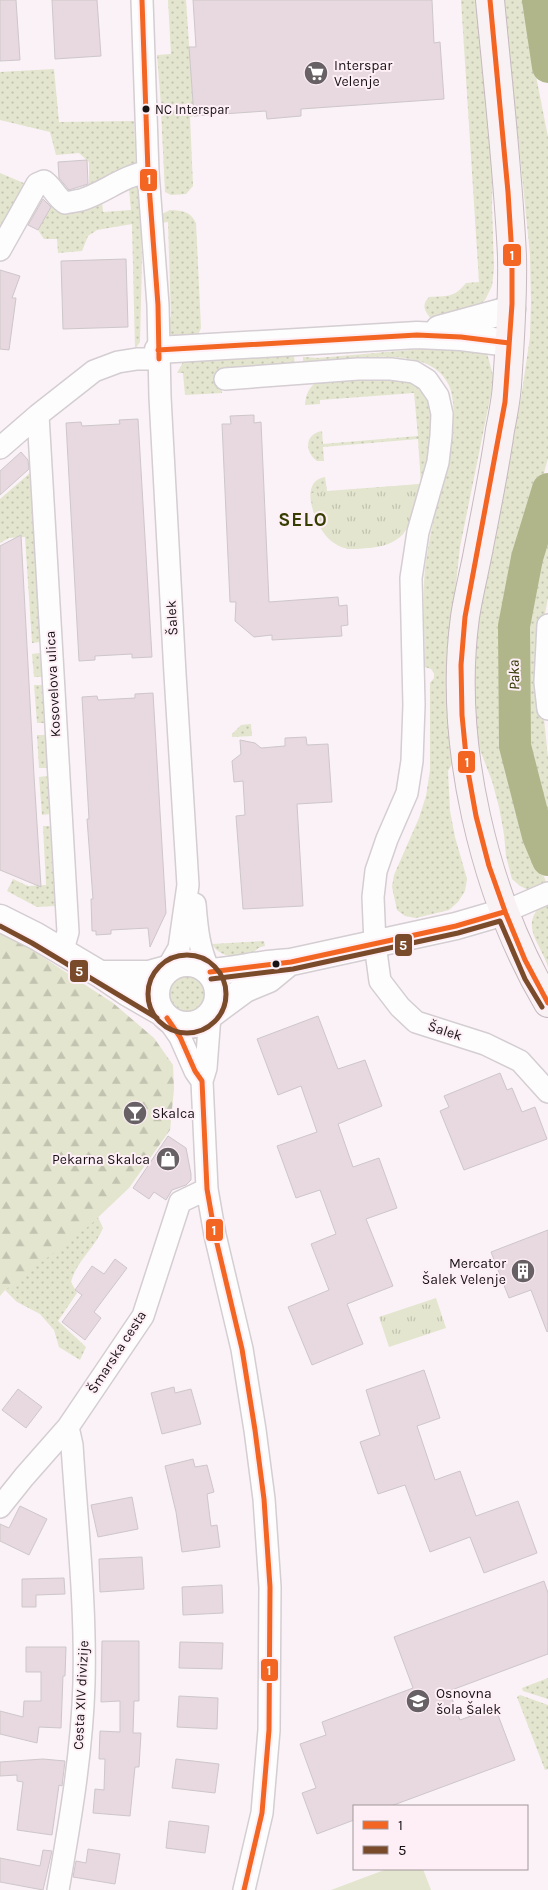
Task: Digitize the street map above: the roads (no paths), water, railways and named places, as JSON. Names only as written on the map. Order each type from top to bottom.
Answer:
[{"type":"main road","points":[[490,0],[508,187],[512,259],[512,309],[507,387],[495,467],[465,617],[460,680],[467,760],[479,830],[504,912],[532,976],[548,1003]]},
{"type":"street","name":"Šalek","points":[[142,0],[148,172],[158,305],[158,355],[188,886]]},
{"type":"street","points":[[0,250],[37,184],[44,182],[50,185],[56,197],[65,203],[82,200],[107,187],[148,172]]},
{"type":"street","points":[[417,335],[512,309]]},
{"type":"street","points":[[0,448],[38,415],[94,372],[118,362],[158,355],[417,335],[462,337],[509,343]]},
{"type":"street","name":"Šalek","points":[[225,379],[358,369],[391,369],[414,372],[427,380],[438,396],[442,414],[442,436],[438,462],[418,532],[410,578],[414,705],[412,761],[407,793],[387,839],[376,871],[373,897],[375,944],[380,981],[400,1007],[416,1022],[485,1044],[520,1061],[548,1092]]},
{"type":"street","name":"Kosovelova ulica","points":[[38,415],[68,932],[62,953]]},
{"type":"street","points":[[548,626],[545,682],[548,709]]},
{"type":"street","points":[[100,974],[149,974],[167,969],[179,948],[188,886]]},
{"type":"street","points":[[188,886],[194,899],[197,935],[202,956],[218,989],[218,998],[210,1015],[206,1068],[202,1081],[208,1189],[215,1235],[242,1349],[255,1430],[264,1499],[270,1587],[269,1730],[262,1813],[244,1890]]},
{"type":"street","points":[[202,1081],[195,1071],[180,1037],[157,1003],[155,994],[160,976],[175,964],[184,962],[194,963],[210,972],[241,969],[265,963],[291,962],[456,926],[504,912],[545,895]]},
{"type":"street","points":[[0,918],[36,936],[100,974],[175,1023],[184,1025],[203,1021],[245,989],[269,978],[291,962]]},
{"type":"street","name":"Šmarska cesta","points":[[0,1507],[68,1427],[143,1316],[180,1202],[208,1189]]},
{"type":"street","name":"Cesta XIV divizije","points":[[58,1890],[74,1801],[84,1685],[82,1568],[72,1445],[68,1427]]},
{"type":"waterway","name":"Paka","points":[[538,0],[548,67]]},
{"type":"waterway","name":"Paka","points":[[548,489],[527,558],[514,626],[515,746],[538,836],[548,860]]},
{"type":"place","name":"Interspar Velenje","points":[[316,73]]},
{"type":"place","name":"NC Interspar","points":[[146,109]]},
{"type":"place","name":"Skalca","points":[[135,1113]]},
{"type":"place","name":"Pekarna Skalca","points":[[168,1159]]},
{"type":"place","name":"Mercator Šalek Velenje","points":[[523,1271]]},
{"type":"place","name":"Osnovna šola Šalek","points":[[418,1701]]},
{"type":"district","name":"SELO","points":[[303,520]]}]
